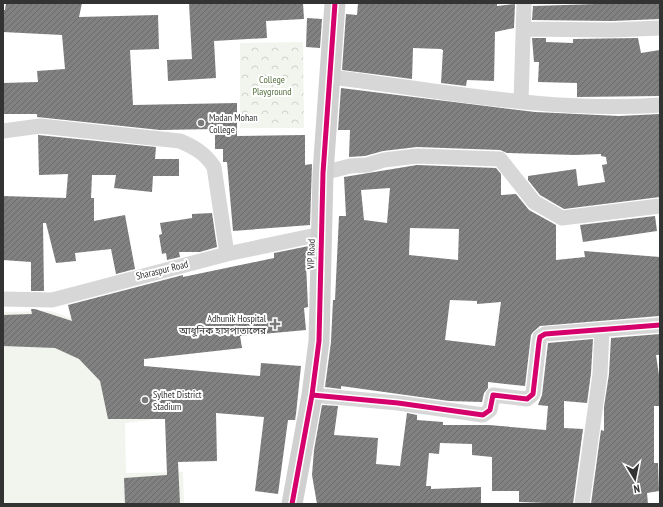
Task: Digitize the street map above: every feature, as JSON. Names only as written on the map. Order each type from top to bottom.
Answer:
[{"type":"street","name":"VIP Road","points":[[292,504],[312,395],[319,342],[321,234],[335,3]]},
{"type":"street","points":[[521,101],[524,3]]},
{"type":"street","points":[[523,29],[612,30],[660,28]]},
{"type":"street","points":[[330,77],[521,101],[625,108],[660,105]]},
{"type":"street","points":[[3,131],[40,126],[180,141],[194,147],[208,157],[214,167],[227,254]]},
{"type":"street","points":[[324,173],[350,166],[367,165],[384,160],[417,156],[500,159],[534,202],[562,218],[660,206]]},
{"type":"street","name":"Sharaspur Road","points":[[3,299],[52,300],[227,254],[321,234]]},
{"type":"street","points":[[312,395],[398,403],[483,415],[490,410],[493,395],[527,399],[533,394],[542,336],[546,334],[660,325]]},
{"type":"street","points":[[582,504],[600,374],[602,330]]},
{"type":"green space","name":"College Playground","points":[[303,42],[304,128],[240,128],[240,43]]},
{"type":"green space","points":[[51,311],[88,324],[143,377],[151,420],[125,423],[126,473],[183,472],[184,504],[180,504],[178,475],[124,478],[125,504],[3,504],[3,346],[55,348],[79,359],[100,381],[109,419],[146,419],[140,378],[3,315],[3,312]]},
{"type":"building","points":[[6,3],[82,3],[79,17],[158,15],[159,49],[130,50],[133,105],[237,103],[237,136],[305,135],[305,165],[312,164],[310,225],[233,231],[227,162],[223,162],[223,149],[215,149],[215,129],[160,130],[37,117],[37,114],[3,114],[3,83],[38,82],[37,71],[65,69],[62,35],[3,32],[3,10],[5,10]]},
{"type":"building","points":[[189,3],[303,3],[304,19],[266,21],[267,38],[214,41],[216,78],[168,81],[167,60],[192,59]]},
{"type":"building","points":[[358,3],[497,3],[497,6],[515,4],[514,28],[495,32],[494,81],[467,80],[466,86],[441,83],[443,50],[441,49],[413,48],[412,79],[342,70],[346,14],[357,15]]},
{"type":"building","points":[[660,3],[660,19],[612,21],[532,20],[533,6]]},
{"type":"building","points":[[307,18],[322,19],[320,48],[306,47]]},
{"type":"building","points":[[532,38],[546,38],[546,42],[573,43],[573,39],[638,38],[641,53],[660,50],[660,96],[577,97],[577,83],[538,82],[539,62],[534,62]]},
{"type":"building","points":[[341,88],[535,112],[619,116],[660,114],[660,197],[564,209],[540,195],[528,180],[528,176],[576,169],[578,186],[605,182],[602,165],[607,164],[606,157],[601,156],[601,154],[575,155],[507,153],[500,150],[417,147],[383,151],[365,156],[349,157],[350,130],[338,130]]},
{"type":"building","points":[[38,135],[156,147],[155,159],[179,159],[179,176],[153,176],[152,192],[114,188],[116,175],[92,175],[91,198],[94,198],[94,221],[125,215],[135,269],[116,274],[111,249],[75,253],[76,261],[56,263],[46,223],[43,223],[44,291],[31,291],[31,262],[3,260],[3,196],[66,198],[68,174],[39,175]]},
{"type":"building","points":[[417,165],[496,168],[501,174],[501,195],[516,194],[529,210],[556,225],[556,260],[585,257],[584,251],[660,257],[659,316],[540,326],[531,335],[525,386],[488,382],[488,388],[484,393],[482,402],[449,401],[341,386],[341,389],[325,387],[331,342],[333,300],[335,300],[339,216],[346,216],[344,177]],"holes":[[[390,188],[387,223],[364,220],[361,190]],[[410,228],[459,229],[458,260],[409,255]],[[450,300],[477,301],[477,304],[501,302],[495,346],[445,340]]]},
{"type":"building","points":[[212,213],[217,247],[200,252],[179,252],[180,257],[167,260],[166,253],[162,254],[159,235],[162,234],[160,223],[192,218],[192,214]]},
{"type":"building","points":[[655,216],[657,231],[583,242],[580,225]]},
{"type":"building","points":[[309,246],[309,264],[306,264],[308,307],[304,308],[306,330],[240,336],[242,348],[144,359],[144,366],[260,376],[261,363],[301,366],[295,420],[288,420],[278,494],[255,491],[264,417],[216,413],[217,461],[178,462],[180,504],[125,504],[124,478],[167,475],[165,419],[108,419],[100,381],[79,359],[55,348],[3,346],[3,315],[32,314],[31,309],[35,309],[72,321],[68,305],[183,275],[183,277],[274,258],[274,253]]},
{"type":"building","points":[[660,334],[660,355],[656,355],[660,382],[660,406],[654,406],[654,463],[658,463],[659,491],[647,493],[648,504],[591,504],[601,430],[604,431],[604,407],[609,374],[611,338]]},
{"type":"building","points":[[593,339],[587,403],[564,401],[564,428],[583,429],[573,504],[519,502],[519,491],[492,491],[492,457],[472,455],[472,444],[440,443],[439,454],[429,453],[426,486],[431,486],[431,489],[481,487],[481,504],[317,504],[312,475],[314,450],[322,405],[338,406],[334,435],[378,438],[376,464],[400,466],[407,413],[417,415],[417,420],[443,422],[443,425],[489,425],[546,430],[548,406],[538,405],[542,395],[548,343]]},
{"type":"cycle path","points":[[292,504],[312,395],[319,341],[323,173],[335,3]]},
{"type":"cycle path","points":[[312,395],[398,403],[483,415],[490,410],[493,395],[527,399],[533,394],[539,342],[540,337],[545,334],[660,325]]},
{"type":"place","name":"Madan Mohan College","points":[[201,123]]},
{"type":"place","name":"Adhunik Hospital আধুনিক হাসপাতালের","points":[[275,324]]},
{"type":"place","name":"Sylhet District Stadium","points":[[145,400]]}]
